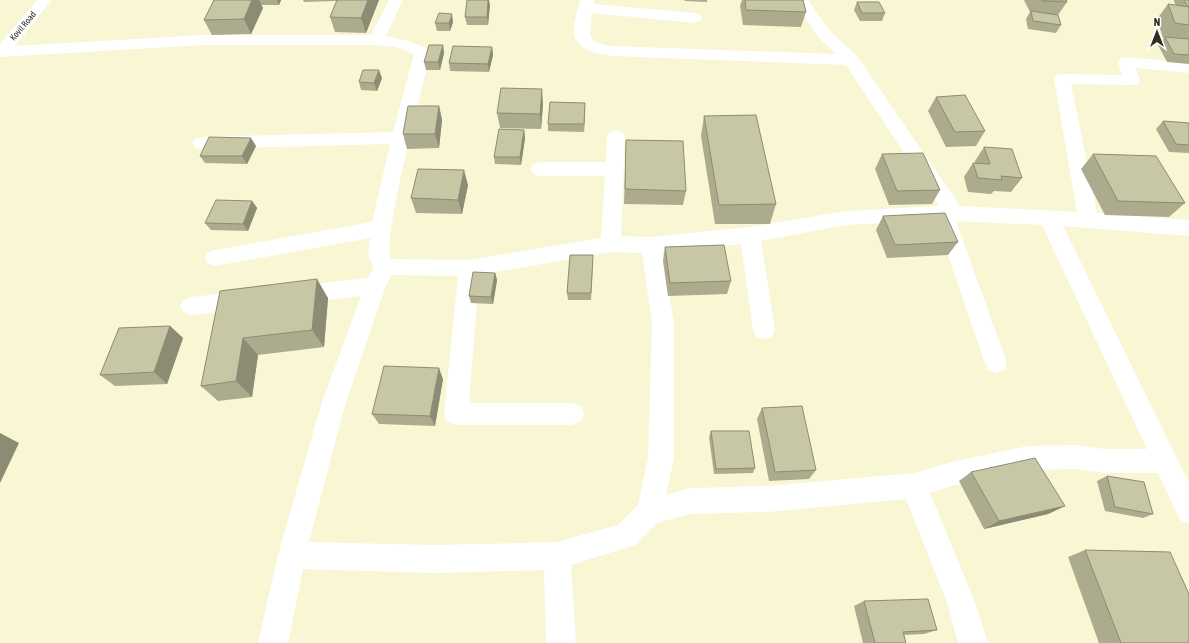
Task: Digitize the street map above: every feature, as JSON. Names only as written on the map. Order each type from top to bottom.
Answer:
[{"type":"street","name":"Kovil Road","points":[[1,52],[45,0]]},
{"type":"street","points":[[376,40],[396,0]]},
{"type":"street","points":[[802,0],[825,35],[851,60],[948,213],[996,363]]},
{"type":"street","points":[[695,18],[586,4],[582,38],[591,47],[612,51],[851,60]]},
{"type":"street","points":[[1,52],[206,33],[376,40],[398,43],[423,52],[400,138],[381,228],[378,255],[380,276],[333,405],[292,555],[273,643]]},
{"type":"street","points":[[1088,220],[1062,79],[1132,80],[1126,62],[1189,68]]},
{"type":"street","points":[[611,244],[613,169],[616,136]]},
{"type":"street","points":[[201,143],[400,138]]},
{"type":"street","points":[[540,169],[613,169]]},
{"type":"street","points":[[191,306],[272,297],[380,276],[469,268],[611,244],[651,246],[750,235],[846,218],[948,213],[1088,220],[1189,228]]},
{"type":"street","points":[[1049,218],[1189,511]]},
{"type":"street","points":[[215,258],[381,228]]},
{"type":"street","points":[[750,235],[764,330]]},
{"type":"street","points":[[292,555],[435,559],[557,556],[626,536],[649,512],[661,458],[663,378],[662,322],[651,246]]},
{"type":"street","points":[[469,268],[456,414],[572,414]]},
{"type":"street","points":[[649,512],[691,502],[768,499],[914,486],[951,474],[1028,458],[1077,457],[1104,461],[1166,461]]},
{"type":"street","points":[[914,486],[960,600],[973,643]]},
{"type":"street","points":[[557,556],[561,643]]},
{"type":"building","points":[[214,0],[252,0],[244,19],[204,20]]},
{"type":"building","points":[[337,0],[368,0],[361,18],[330,17]]},
{"type":"building","points":[[467,0],[488,0],[487,17],[465,17]]},
{"type":"building","points":[[745,0],[803,0],[806,12],[746,10]]},
{"type":"building","points":[[1041,0],[1066,0],[1067,2],[1042,1]]},
{"type":"building","points":[[1184,0],[1189,0],[1189,7],[1188,7]]},
{"type":"building","points":[[857,2],[879,2],[885,13],[862,13]]},
{"type":"building","points":[[1168,4],[1189,7],[1189,25],[1175,23]]},
{"type":"building","points":[[1031,11],[1058,15],[1061,25],[1033,21]]},
{"type":"building","points":[[439,13],[452,14],[449,23],[435,23]]},
{"type":"building","points":[[1165,37],[1189,39],[1189,55],[1174,54]]},
{"type":"building","points":[[429,45],[443,45],[438,62],[424,62]]},
{"type":"building","points":[[453,46],[492,47],[488,64],[449,63]]},
{"type":"building","points":[[363,70],[379,70],[374,83],[359,82]]},
{"type":"building","points":[[501,88],[542,89],[540,114],[497,113]]},
{"type":"building","points":[[965,95],[985,131],[955,132],[936,97]]},
{"type":"building","points":[[550,102],[585,103],[584,124],[548,124]]},
{"type":"building","points":[[408,106],[439,106],[435,134],[403,134]]},
{"type":"building","points":[[756,115],[776,204],[719,205],[704,116]]},
{"type":"building","points":[[1163,121],[1189,123],[1189,145],[1176,144]]},
{"type":"building","points":[[499,129],[524,130],[520,157],[494,157]]},
{"type":"building","points":[[209,137],[251,138],[242,156],[200,156]]},
{"type":"building","points":[[626,140],[683,141],[686,191],[625,189]]},
{"type":"building","points":[[984,147],[1012,149],[1022,178],[1001,176],[1002,180],[978,178],[973,163],[990,164]]},
{"type":"building","points":[[923,153],[940,190],[897,191],[882,154]]},
{"type":"building","points":[[1093,154],[1156,156],[1185,203],[1118,201]]},
{"type":"building","points":[[418,169],[464,170],[458,200],[411,198]]},
{"type":"building","points":[[216,200],[252,201],[243,224],[205,223]]},
{"type":"building","points":[[945,213],[958,242],[895,245],[883,216]]},
{"type":"building","points":[[724,245],[731,281],[670,283],[665,247]]},
{"type":"building","points":[[570,255],[593,255],[591,293],[567,293]]},
{"type":"building","points":[[473,272],[495,273],[491,297],[469,296]]},
{"type":"building","points":[[317,279],[312,330],[243,338],[236,381],[201,386],[220,291]]},
{"type":"building","points":[[170,326],[154,372],[100,375],[119,328]]},
{"type":"building","points":[[384,366],[439,368],[430,416],[372,414]]},
{"type":"building","points":[[802,406],[816,470],[775,472],[762,408]]},
{"type":"building","points":[[711,431],[749,431],[755,468],[716,469]]},
{"type":"building","points":[[1035,458],[1065,506],[999,521],[971,472]]},
{"type":"building","points":[[1107,476],[1144,482],[1153,514],[1115,507]]},
{"type":"building","points":[[1085,550],[1170,552],[1189,594],[1189,643],[1121,643]]},
{"type":"building","points":[[928,599],[937,630],[903,632],[906,643],[875,643],[864,601]]}]
